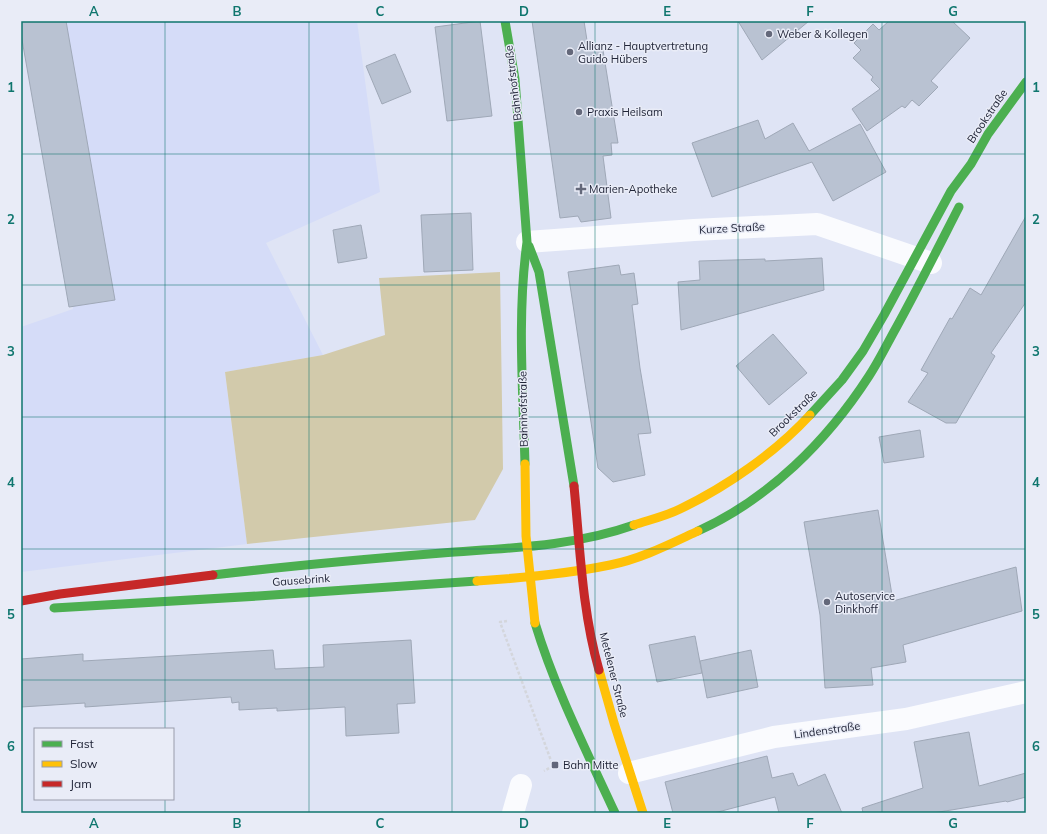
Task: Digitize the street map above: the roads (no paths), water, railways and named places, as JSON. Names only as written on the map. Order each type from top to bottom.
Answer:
[{"type":"main road","name":"Bahnhofstraße","points":[[505,21],[515,79],[527,242],[524,265],[522,322],[526,547],[529,577]]},
{"type":"main road","name":"Brookstraße","points":[[582,570],[612,565],[655,551],[703,529],[736,510],[767,489],[801,460],[845,410],[870,375],[923,261],[951,191],[970,164],[988,134],[1026,82]]},
{"type":"main road","name":"Brookstraße","points":[[967,183],[970,164]]},
{"type":"main road","name":"Brookstraße","points":[[526,547],[579,540],[609,534],[679,510],[721,486],[762,458],[803,422],[842,380],[923,261],[964,196]]},
{"type":"main road","name":"Bahnhofstraße","points":[[527,242],[539,272],[574,485],[579,540]]},
{"type":"main road","name":"Metelener Straße","points":[[579,540],[586,608],[592,646],[614,723],[643,813]]},
{"type":"main road","name":"Gausebrink","points":[[21,601],[60,594],[237,572],[343,561],[526,547]]},
{"type":"main road","name":"Gausebrink","points":[[21,607],[60,608],[529,577],[582,570]]},
{"type":"main road","points":[[529,577],[534,618],[546,658],[569,714],[615,813]]},
{"type":"street","name":"Kurze Straße","points":[[527,242],[694,230],[817,224],[923,261]]},
{"type":"street","name":"Lindenstraße","points":[[630,773],[774,737],[906,719],[1026,692]]},
{"type":"street","points":[[513,813],[521,785]]},
{"type":"place","name":"Weber & Kollegen","points":[[769,34]]},
{"type":"place","name":"Allianz - Hauptvertretung Guido Hübers","points":[[570,52]]},
{"type":"place","name":"Praxis Heilsam","points":[[579,112]]},
{"type":"place","name":"Marien-Apotheke","points":[[581,189]]},
{"type":"place","name":"Autoservice Dinkhoff","points":[[827,602]]},
{"type":"place","name":"Bahn Mitte","points":[[555,765]]}]
